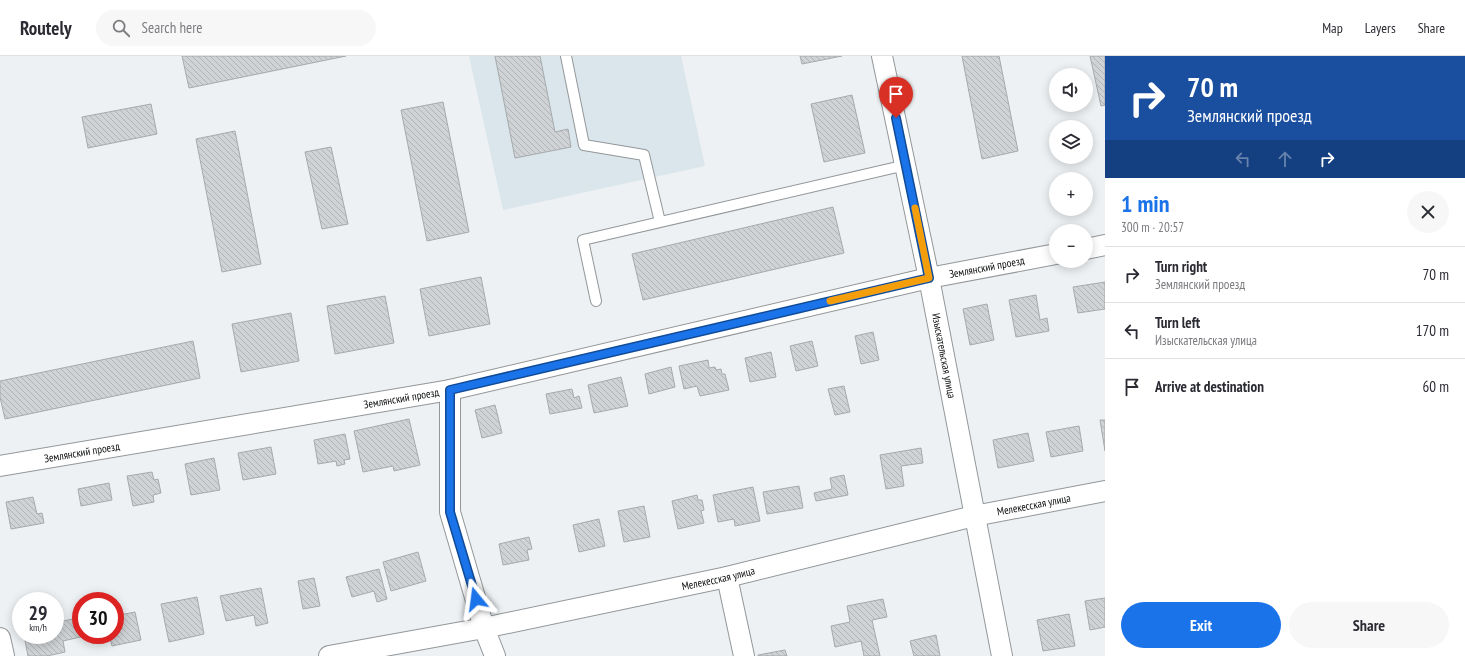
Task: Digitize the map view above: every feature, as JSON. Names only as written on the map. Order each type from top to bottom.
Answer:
[{"type":"street","name":"Изыскательская улица","points":[[882,56],[929,278],[1002,656]]},
{"type":"street","points":[[1093,248],[1105,245]]},
{"type":"street","name":"Землянский проезд","points":[[0,466],[450,390],[929,278],[1049,255]]},
{"type":"street","points":[[450,390],[450,512],[484,628],[495,656]]},
{"type":"street","name":"Мелекесская улица","points":[[329,656],[484,628],[727,577],[974,516],[1105,491]]},
{"type":"street","points":[[727,577],[744,656]]},
{"type":"street","points":[[0,638],[4,656]]},
{"type":"lane","points":[[566,56],[584,145],[644,155],[660,222]]},
{"type":"lane","points":[[596,301],[583,240],[906,165]]},
{"type":"shaded area","points":[[469,56],[681,56],[705,166],[503,210]]},
{"type":"building","points":[[182,56],[346,56],[189,88]]},
{"type":"building","points":[[495,56],[540,56],[555,132],[568,129],[571,147],[515,158]]},
{"type":"building","points":[[800,56],[842,56],[802,64]]},
{"type":"building","points":[[962,56],[999,56],[1018,151],[982,159]]},
{"type":"building","points":[[1090,56],[1105,56],[1105,105],[1101,106]]},
{"type":"building","points":[[852,95],[865,153],[824,162],[811,104]]},
{"type":"building","points":[[443,102],[469,232],[427,241],[401,110]]},
{"type":"building","points":[[151,104],[157,134],[88,148],[82,117]]},
{"type":"building","points":[[235,131],[261,264],[222,272],[196,139]]},
{"type":"building","points":[[331,147],[348,224],[322,229],[305,152]]},
{"type":"building","points":[[833,207],[844,253],[643,300],[632,254]]},
{"type":"building","points":[[481,277],[490,324],[429,336],[420,289]]},
{"type":"building","points":[[1105,282],[1105,309],[1078,313],[1073,287]]},
{"type":"building","points":[[1036,295],[1040,320],[1047,318],[1049,331],[1016,337],[1009,300]]},
{"type":"building","points":[[385,296],[394,343],[335,354],[327,306]]},
{"type":"building","points":[[987,304],[994,340],[970,345],[963,309]]},
{"type":"building","points":[[291,313],[299,361],[241,372],[232,324]]},
{"type":"building","points":[[873,332],[879,360],[861,364],[855,336]]},
{"type":"building","points":[[193,341],[200,378],[5,419],[0,397],[0,381]]},
{"type":"building","points":[[812,341],[818,366],[796,371],[790,346]]},
{"type":"building","points":[[771,352],[776,377],[750,382],[745,358]]},
{"type":"building","points":[[708,360],[709,368],[715,367],[716,370],[721,369],[722,374],[725,374],[729,390],[700,396],[697,386],[684,389],[679,366]]},
{"type":"building","points":[[671,367],[675,387],[649,394],[645,374]]},
{"type":"building","points":[[621,377],[628,406],[594,413],[588,385]]},
{"type":"building","points":[[844,386],[850,412],[835,415],[828,389]]},
{"type":"building","points":[[572,389],[574,398],[579,396],[582,408],[550,414],[546,394]]},
{"type":"building","points":[[495,405],[502,433],[482,438],[475,410]]},
{"type":"building","points":[[409,419],[420,465],[394,471],[393,466],[363,472],[354,431]]},
{"type":"building","points":[[1100,420],[1105,420],[1105,451]]},
{"type":"building","points":[[1079,426],[1083,451],[1051,457],[1046,432]]},
{"type":"building","points":[[1028,433],[1034,461],[998,468],[993,440]]},
{"type":"building","points":[[345,434],[350,459],[344,460],[345,464],[337,466],[336,461],[318,464],[314,440]]},
{"type":"building","points":[[271,447],[276,474],[243,480],[238,453]]},
{"type":"building","points":[[921,448],[923,463],[901,466],[904,486],[886,489],[880,455]]},
{"type":"building","points":[[214,458],[220,490],[191,495],[185,464]]},
{"type":"building","points":[[152,472],[154,480],[158,479],[161,493],[153,495],[154,502],[133,506],[127,476]]},
{"type":"building","points":[[844,475],[848,495],[816,501],[814,493],[832,489],[830,478]]},
{"type":"building","points":[[109,483],[112,500],[81,506],[78,489]]},
{"type":"building","points":[[799,486],[803,508],[767,514],[763,492]]},
{"type":"building","points":[[753,487],[760,521],[735,526],[734,519],[718,522],[713,495]]},
{"type":"building","points":[[697,495],[698,500],[702,500],[704,510],[701,511],[704,523],[678,529],[672,501]]},
{"type":"building","points":[[33,497],[37,514],[42,513],[44,523],[11,529],[6,502]]},
{"type":"building","points":[[644,506],[650,537],[624,542],[618,511]]},
{"type":"building","points":[[599,519],[605,546],[579,552],[573,525]]},
{"type":"building","points":[[529,537],[532,549],[527,550],[529,560],[503,565],[499,544]]},
{"type":"building","points":[[418,552],[426,581],[391,591],[383,562]]},
{"type":"building","points":[[379,569],[387,599],[377,602],[374,591],[352,597],[346,577]]},
{"type":"building","points":[[314,578],[320,606],[303,609],[298,581]]},
{"type":"building","points":[[261,588],[268,623],[256,626],[254,615],[226,621],[220,596]]},
{"type":"building","points":[[197,597],[204,634],[169,642],[161,604]]},
{"type":"building","points":[[1105,598],[1105,627],[1090,630],[1085,601]]},
{"type":"building","points":[[883,599],[887,617],[872,620],[880,656],[864,656],[861,641],[835,647],[831,626],[850,622],[847,606]]},
{"type":"building","points":[[135,612],[141,640],[124,644],[124,614]]},
{"type":"building","points":[[1069,614],[1075,646],[1043,651],[1037,620]]},
{"type":"building","points":[[72,619],[72,639],[64,641],[64,621]]},
{"type":"building","points":[[936,635],[940,656],[914,656],[910,641]]},
{"type":"building","points":[[26,644],[64,644],[65,652],[47,656],[28,656]]},
{"type":"building","points":[[111,644],[122,644],[112,646]]},
{"type":"building","points":[[785,650],[787,656],[758,656],[758,655]]},
{"type":"slow traffic","points":[[830,301],[929,278],[915,208]]},
{"type":"route","points":[[476,599],[450,512],[450,390],[929,278],[896,118]]}]
